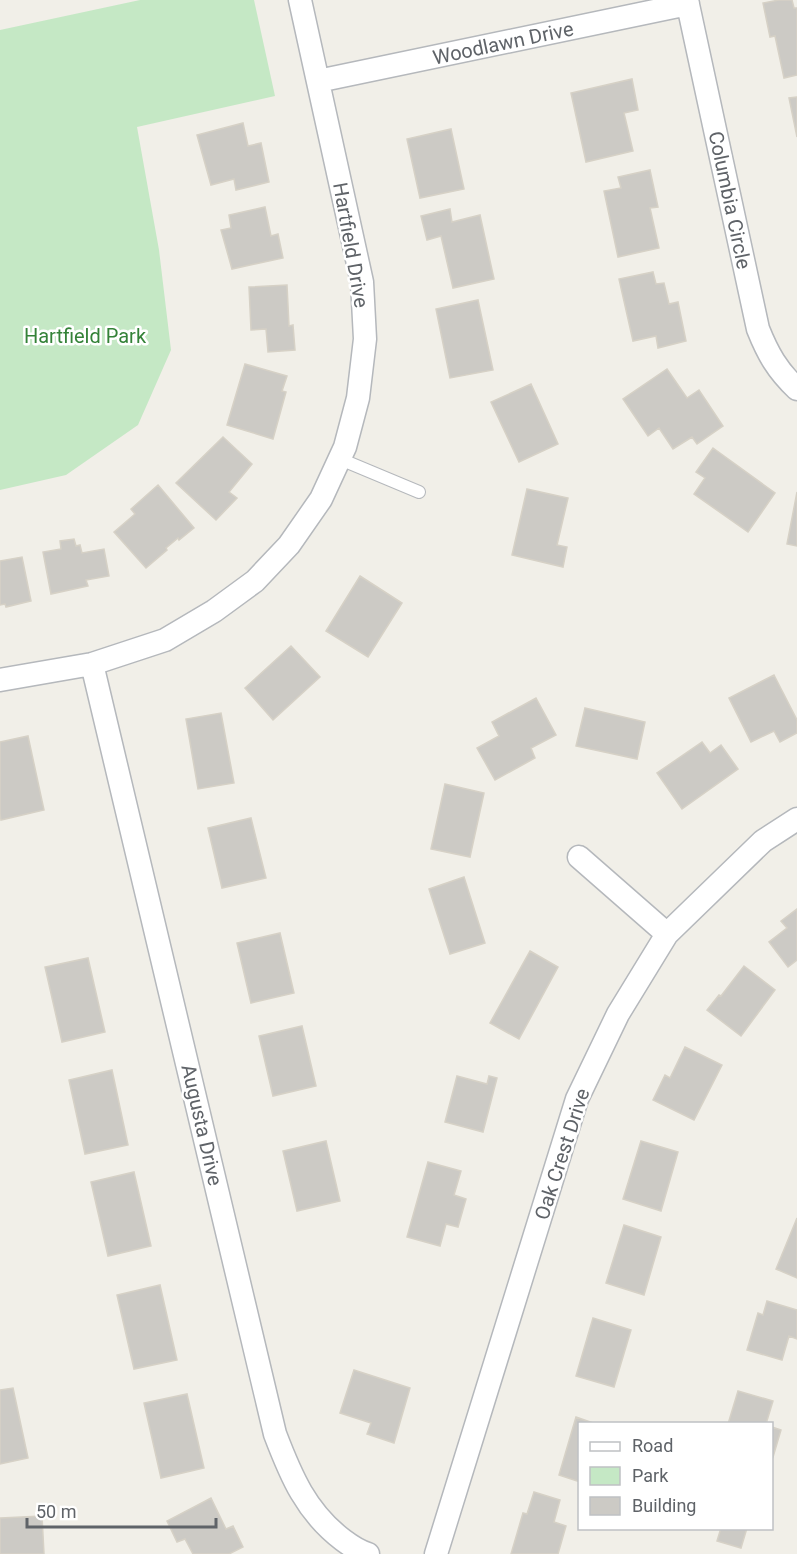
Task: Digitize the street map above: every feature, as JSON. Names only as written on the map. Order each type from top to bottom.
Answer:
[{"type":"street","name":"Hartfield Drive","points":[[0,680],[92,664],[165,640],[214,611],[255,581],[289,544],[321,499],[340,459],[358,398],[365,339],[362,282],[300,0]]},
{"type":"street","name":"Woodlawn Drive","points":[[318,81],[687,2]]},
{"type":"street","name":"Columbia Circle","points":[[687,2],[758,329],[768,353],[797,390]]},
{"type":"street","name":"Augusta Drive","points":[[92,664],[275,1434],[291,1476],[310,1508],[330,1530],[358,1551],[368,1554]]},
{"type":"street","name":"Oak Crest Drive","points":[[436,1554],[577,1099],[618,1014],[667,934],[763,841],[797,819]]},
{"type":"street","points":[[579,857],[667,934]]},
{"type":"lane","points":[[340,459],[419,492]]},
{"type":"green space","name":"Hartfield Park","points":[[140,0],[254,0],[275,96],[137,127],[159,250],[171,350],[138,425],[66,475],[0,490],[0,30]]},
{"type":"building","points":[[792,0],[794,8],[797,8],[797,75],[784,78],[775,36],[770,37],[763,3]]},
{"type":"building","points":[[632,79],[638,110],[624,113],[633,151],[586,162],[571,93]]},
{"type":"building","points":[[797,97],[797,137],[789,98]]},
{"type":"building","points":[[243,123],[248,146],[261,143],[269,182],[236,190],[234,179],[211,185],[197,135]]},
{"type":"building","points":[[451,129],[464,189],[420,198],[407,139]]},
{"type":"building","points":[[650,170],[658,207],[650,208],[659,248],[618,257],[604,191],[621,188],[618,177]]},
{"type":"building","points":[[265,207],[271,236],[278,234],[283,258],[232,269],[221,230],[231,228],[229,215]]},
{"type":"building","points":[[450,209],[452,222],[480,215],[494,279],[453,288],[441,236],[427,240],[421,216]]},
{"type":"building","points":[[653,272],[656,284],[664,283],[669,304],[678,302],[686,341],[658,348],[656,336],[633,341],[619,279]]},
{"type":"building","points":[[287,285],[289,326],[293,325],[295,350],[268,352],[266,329],[251,330],[249,287]]},
{"type":"building","points":[[478,300],[493,370],[450,378],[436,309]]},
{"type":"building","points":[[245,364],[287,376],[282,391],[286,392],[273,439],[227,425]]},
{"type":"building","points":[[667,369],[687,398],[699,390],[723,426],[697,444],[692,437],[673,449],[659,428],[648,436],[623,399]]},
{"type":"building","points":[[531,384],[558,444],[519,462],[491,402]]},
{"type":"building","points":[[223,437],[252,464],[229,492],[237,498],[216,520],[176,483]]},
{"type":"building","points":[[713,448],[775,493],[748,532],[694,494],[705,478],[696,472]]},
{"type":"building","points":[[158,485],[194,528],[166,548],[167,550],[146,568],[114,532],[135,514],[131,509]]},
{"type":"building","points":[[527,489],[568,498],[557,545],[567,547],[563,567],[512,555]]},
{"type":"building","points":[[797,492],[797,546],[787,544]]},
{"type":"building","points":[[74,539],[76,546],[80,545],[82,553],[104,549],[109,576],[86,580],[88,586],[51,594],[43,552],[61,549],[60,541]]},
{"type":"building","points":[[22,557],[31,601],[6,607],[5,604],[0,605],[0,561]]},
{"type":"building","points":[[360,576],[402,603],[368,657],[326,631]]},
{"type":"building","points":[[291,646],[320,677],[273,720],[245,688]]},
{"type":"building","points":[[774,675],[797,720],[797,733],[780,742],[774,731],[751,742],[729,698]]},
{"type":"building","points":[[536,698],[556,735],[531,748],[535,758],[495,780],[477,748],[499,736],[492,722]]},
{"type":"building","points":[[585,708],[645,722],[637,759],[576,746]]},
{"type":"building","points":[[221,713],[234,783],[198,789],[186,719]]},
{"type":"building","points":[[28,736],[44,810],[1,820],[0,742]]},
{"type":"building","points":[[702,742],[710,753],[721,745],[738,769],[682,809],[657,773]]},
{"type":"building","points":[[445,784],[484,793],[470,857],[431,849]]},
{"type":"building","points":[[251,818],[266,878],[222,888],[208,828]]},
{"type":"building","points":[[464,877],[485,943],[450,954],[429,889]]},
{"type":"building","points":[[797,909],[797,960],[788,967],[769,942],[787,928],[781,921]]},
{"type":"building","points":[[280,933],[294,993],[251,1003],[237,943]]},
{"type":"building","points":[[530,951],[558,967],[519,1039],[490,1023]]},
{"type":"building","points":[[88,958],[105,1032],[62,1042],[45,967]]},
{"type":"building","points":[[744,966],[775,990],[741,1036],[707,1010]]},
{"type":"building","points":[[302,1026],[316,1086],[273,1096],[259,1036]]},
{"type":"building","points":[[685,1047],[722,1065],[694,1120],[653,1100],[665,1075],[670,1078]]},
{"type":"building","points":[[112,1070],[128,1145],[85,1154],[69,1080]]},
{"type":"building","points":[[457,1076],[487,1084],[489,1076],[497,1078],[483,1132],[445,1122]]},
{"type":"building","points":[[326,1141],[340,1201],[297,1211],[283,1151]]},
{"type":"building","points":[[641,1141],[678,1152],[661,1211],[623,1199]]},
{"type":"building","points":[[428,1162],[461,1171],[454,1195],[466,1199],[458,1227],[446,1224],[440,1246],[407,1237]]},
{"type":"building","points":[[134,1172],[151,1246],[108,1256],[91,1182]]},
{"type":"building","points":[[797,1218],[797,1278],[776,1269]]},
{"type":"building","points":[[624,1225],[661,1237],[644,1295],[606,1283]]},
{"type":"building","points":[[160,1285],[177,1360],[134,1369],[117,1295]]},
{"type":"building","points":[[767,1301],[797,1310],[797,1339],[789,1336],[782,1360],[747,1350],[758,1313],[763,1315]]},
{"type":"building","points":[[593,1318],[631,1330],[614,1387],[576,1376]]},
{"type":"building","points":[[354,1370],[410,1388],[394,1443],[367,1434],[371,1423],[340,1413]]},
{"type":"building","points":[[13,1388],[28,1458],[0,1464],[0,1390]]},
{"type":"building","points":[[738,1391],[773,1401],[767,1422],[729,1422]]},
{"type":"building","points":[[187,1394],[204,1468],[161,1478],[144,1403]]},
{"type":"building","points":[[576,1417],[590,1422],[578,1422],[578,1481],[559,1475]]},
{"type":"building","points":[[773,1427],[781,1430],[773,1457]]},
{"type":"building","points":[[534,1492],[560,1500],[554,1522],[566,1526],[558,1554],[511,1554],[523,1513],[527,1514]]},
{"type":"building","points":[[211,1498],[226,1529],[233,1526],[243,1547],[229,1554],[193,1554],[185,1539],[177,1542],[167,1521]]},
{"type":"building","points":[[42,1516],[44,1554],[0,1554],[0,1518]]},
{"type":"building","points":[[720,1530],[746,1530],[741,1548],[717,1541]]}]
